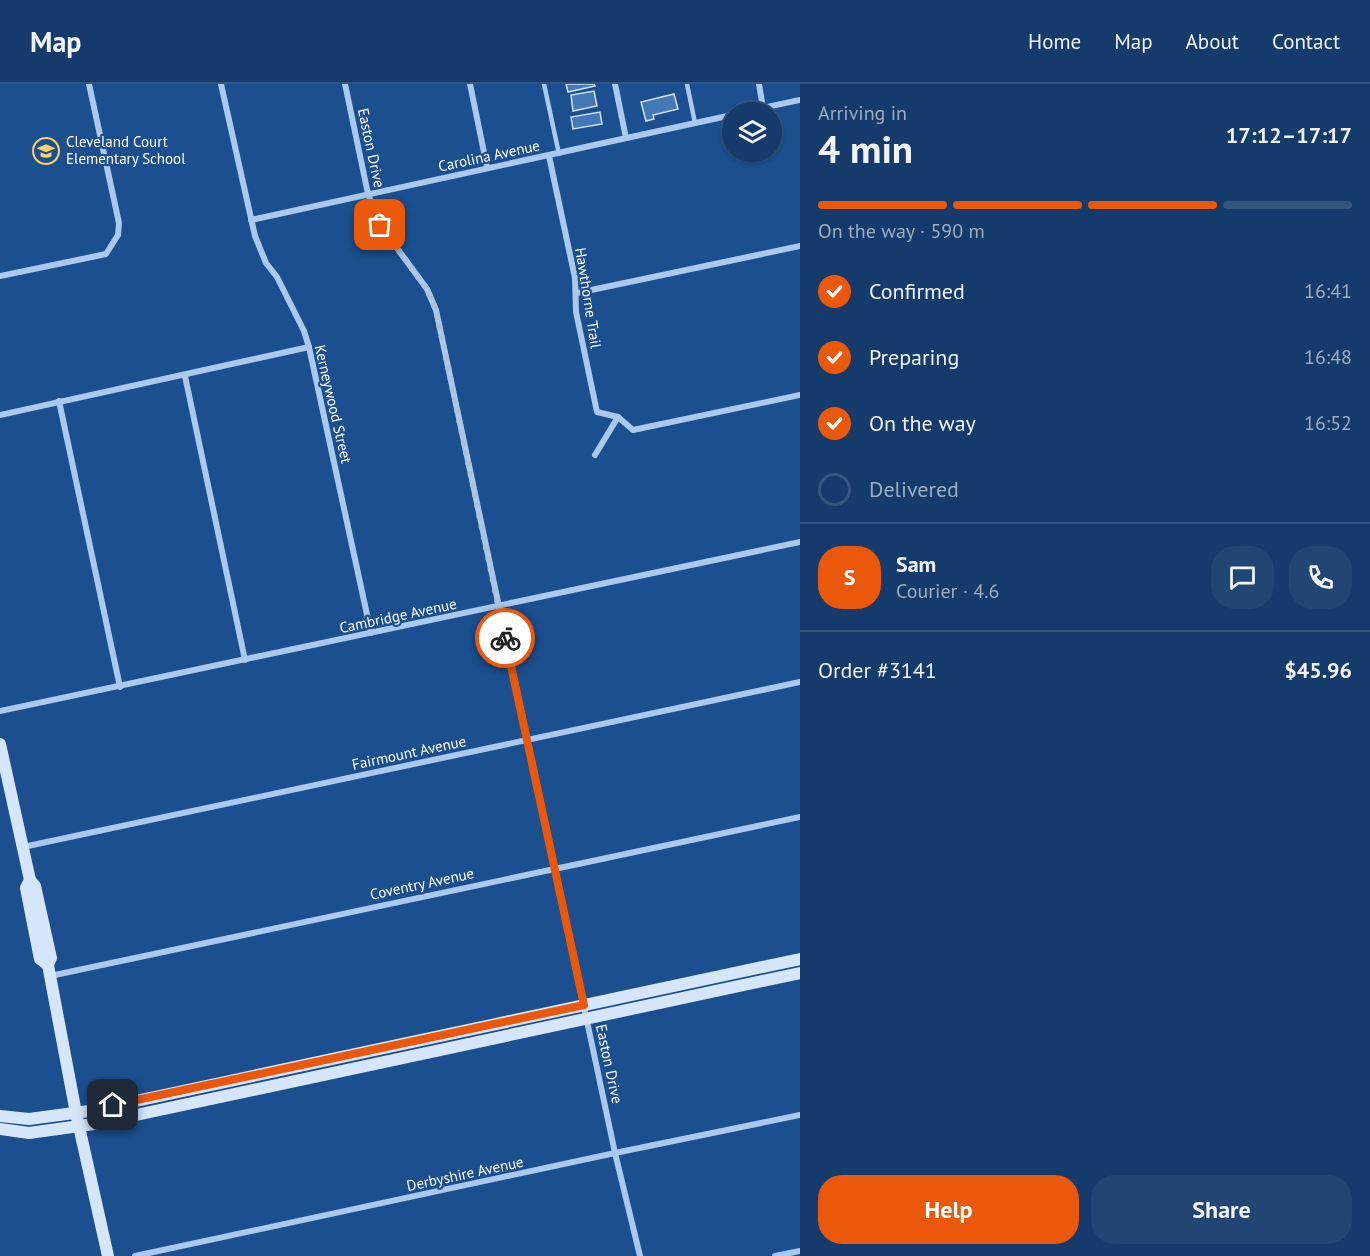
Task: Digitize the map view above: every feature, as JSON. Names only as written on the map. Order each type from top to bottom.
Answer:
[{"type":"street","points":[[0,276],[106,254],[118,235],[119,223],[89,84]]},
{"type":"street","name":"Kerneywood Street","points":[[221,84],[251,220],[260,250],[281,286],[309,347],[371,633]]},
{"type":"street","name":"Easton Drive","points":[[345,84],[368,195],[380,225],[427,289],[436,310],[615,1153],[640,1256]]},
{"type":"street","points":[[470,84],[487,167]]},
{"type":"street","points":[[615,84],[626,138]]},
{"type":"street","points":[[759,84],[762,102]]},
{"type":"street","points":[[782,104],[800,100]]},
{"type":"street","name":"Carolina Avenue","points":[[251,220],[722,117]]},
{"type":"street","name":"Hawthorne Trail","points":[[549,156],[577,293],[576,312],[597,412],[618,417],[633,430],[800,395]]},
{"type":"street","points":[[577,293],[800,246]]},
{"type":"street","points":[[0,414],[185,376],[309,347]]},
{"type":"street","points":[[185,376],[245,660]]},
{"type":"street","points":[[59,401],[120,687]]},
{"type":"street","points":[[595,455],[618,417]]},
{"type":"street","name":"Cambridge Avenue","points":[[0,711],[800,542]]},
{"type":"street","name":"Fairmount Avenue","points":[[22,847],[800,682]]},
{"type":"street","points":[[0,744],[22,847],[30,880],[35,886],[51,958],[49,970],[76,1113],[108,1256]]},
{"type":"street","name":"Coventry Avenue","points":[[49,970],[800,817]]},
{"type":"street","points":[[0,1116],[29,1119],[76,1113],[800,959]]},
{"type":"street","points":[[0,1129],[29,1133],[79,1126],[800,973]]},
{"type":"street","points":[[331,1059],[333,1072]]},
{"type":"street","name":"Derbyshire Avenue","points":[[135,1256],[800,1115]]},
{"type":"street","points":[[775,1256],[800,1251]]},
{"type":"lane","points":[[544,84],[559,154]]},
{"type":"lane","points":[[687,84],[695,123]]},
{"type":"building","points":[[566,84],[594,84],[595,86],[568,92]]},
{"type":"building","points":[[594,91],[597,106],[573,111],[571,95]]},
{"type":"building","points":[[674,94],[678,109],[653,115],[654,119],[646,121],[641,102]]},
{"type":"building","points":[[600,112],[602,124],[573,129],[571,117]]},
{"type":"way so far","points":[[380,225],[427,289],[436,310],[505,638]]},
{"type":"place","name":"Cleveland Court Elementary School","points":[[46,151]]},
{"type":"route","points":[[113,1105],[584,1005],[505,638]]}]
